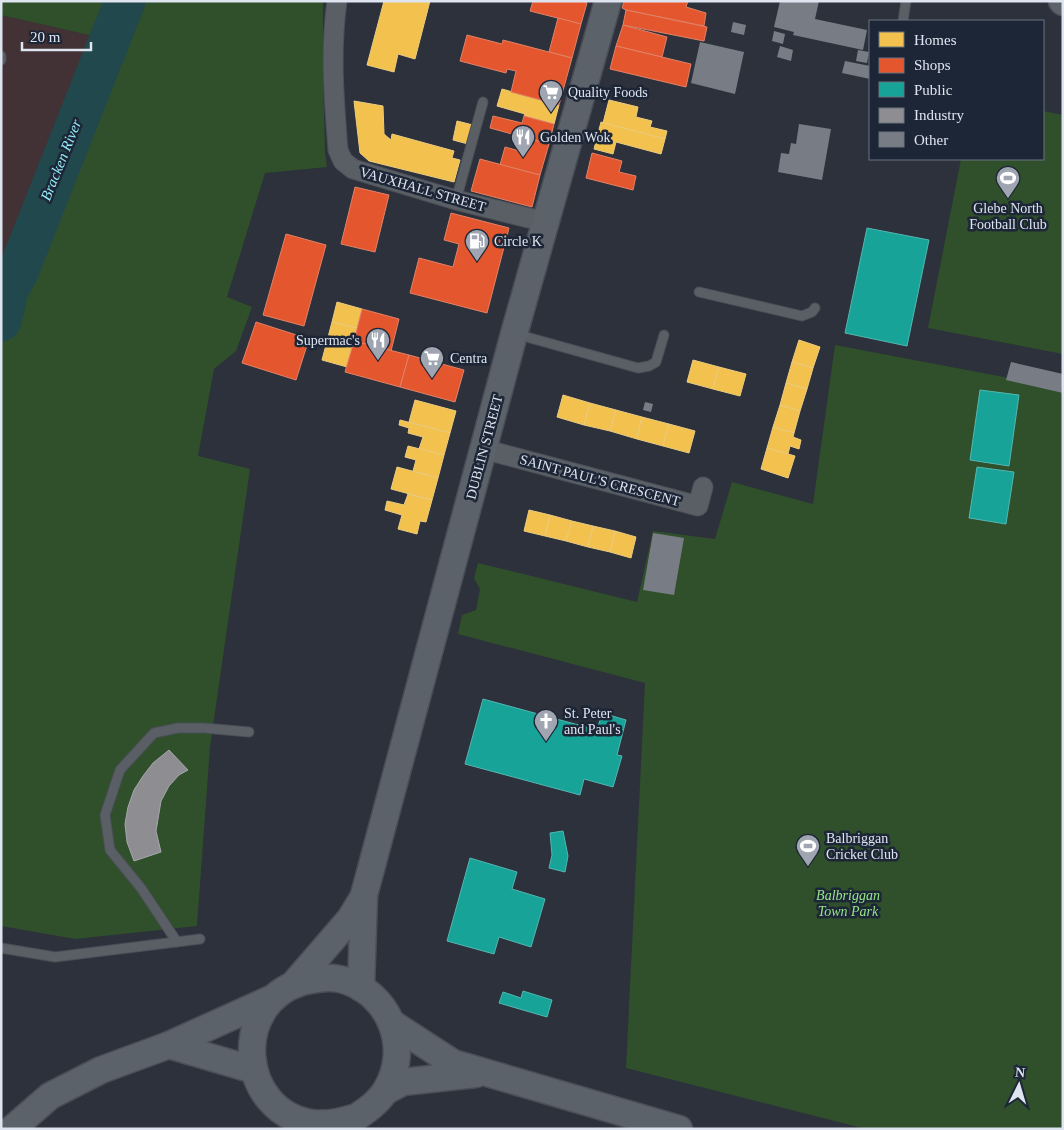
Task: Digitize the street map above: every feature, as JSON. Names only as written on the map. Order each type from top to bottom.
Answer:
[{"type":"main road","name":"DUBLIN STREET","points":[[361,988],[364,895],[514,334],[608,1]]},
{"type":"main road","name":"DUBLIN STREET","points":[[283,991],[350,919],[364,895]]},
{"type":"main road","points":[[12,1129],[50,1096],[101,1070],[169,1045],[283,991],[316,978],[339,979],[361,988],[380,1003],[393,1024],[398,1047],[395,1070],[386,1091],[372,1107],[346,1123],[311,1123],[291,1116],[274,1104]]},
{"type":"main road","points":[[283,991],[261,1014],[254,1032],[251,1051],[254,1070],[262,1088],[274,1104],[283,1129]]},
{"type":"main road","points":[[393,1024],[453,1063],[679,1129]]},
{"type":"main road","points":[[169,1045],[254,1070]]},
{"type":"main road","points":[[386,1091],[403,1082],[484,1073]]},
{"type":"street","name":"VAUXHALL STREET","points":[[336,1],[332,61],[338,150],[343,161],[353,169],[456,200],[545,222]]},
{"type":"street","name":"SAINT PAUL'S CRESCENT","points":[[483,449],[698,506],[703,487]]},
{"type":"lane","points":[[903,20],[906,1]]},
{"type":"lane","points":[[456,200],[483,102]]},
{"type":"lane","points":[[700,292],[802,316],[812,312],[814,308]]},
{"type":"lane","points":[[514,334],[638,368],[649,366],[656,362],[664,335]]},
{"type":"lane","points":[[177,942],[141,888],[110,850],[105,815],[120,770],[154,733],[178,728],[249,732]]},
{"type":"lane","points":[[1,948],[55,957],[200,939]]},
{"type":"shaded area","points":[[1,15],[102,38],[1,283]]},
{"type":"green space","points":[[1,1],[323,1],[323,70],[327,167],[265,173],[227,297],[252,307],[236,351],[214,369],[198,456],[250,469],[210,747],[197,926],[75,939],[1,926],[1,283],[102,38],[1,15]]},
{"type":"green space","name":"Glebe North Football Club","points":[[1044,111],[1063,115],[1063,354],[928,328],[961,160],[1044,160]]},
{"type":"green space","name":"Balbriggan Town Park","points":[[835,345],[1063,390],[1063,1129],[866,1129],[626,1068],[645,683],[458,634],[462,615],[476,610],[480,589],[474,578],[478,563],[637,602],[653,531],[715,539],[732,482],[813,504]]},
{"type":"building: Homes","points":[[384,1],[430,1],[415,59],[398,54],[394,72],[367,65]]},
{"type":"building: Homes","points":[[502,89],[559,105],[554,124],[497,106]]},
{"type":"building: Homes","points":[[609,100],[638,107],[636,117],[652,121],[650,127],[667,131],[665,139],[603,123]]},
{"type":"building: Homes","points":[[354,101],[383,106],[384,134],[391,140],[392,134],[454,151],[452,158],[460,160],[454,182],[369,161],[360,153]]},
{"type":"building: Homes","points":[[457,121],[473,125],[468,144],[453,140]]},
{"type":"building: Homes","points":[[601,122],[665,139],[661,154],[616,142],[613,154],[594,149]]},
{"type":"building: Homes","points":[[337,302],[362,309],[357,328],[332,322]]},
{"type":"building: Homes","points":[[332,322],[357,328],[352,348],[327,341]]},
{"type":"building: Homes","points":[[799,340],[820,347],[813,368],[792,362]]},
{"type":"building: Homes","points":[[327,341],[352,348],[347,367],[322,360]]},
{"type":"building: Homes","points":[[693,360],[719,367],[713,389],[687,382]]},
{"type":"building: Homes","points":[[792,362],[813,368],[807,389],[786,383]]},
{"type":"building: Homes","points":[[719,367],[746,374],[740,396],[713,389]]},
{"type":"building: Homes","points":[[786,383],[807,389],[800,411],[780,405]]},
{"type":"building: Homes","points":[[563,395],[590,403],[584,425],[557,417]]},
{"type":"building: Homes","points":[[415,400],[456,411],[450,433],[409,422]]},
{"type":"building: Homes","points":[[590,403],[616,410],[610,431],[584,425]]},
{"type":"building: Homes","points":[[780,405],[800,411],[794,433],[773,427]]},
{"type":"building: Homes","points":[[616,410],[642,417],[637,439],[610,431]]},
{"type":"building: Homes","points":[[642,417],[669,424],[663,446],[637,439]]},
{"type":"building: Homes","points":[[400,420],[450,433],[444,455],[419,449],[423,437],[408,433],[409,428],[399,425]]},
{"type":"building: Homes","points":[[669,424],[695,431],[689,453],[663,446]]},
{"type":"building: Homes","points":[[773,427],[794,433],[793,437],[801,440],[799,449],[790,446],[788,454],[767,448]]},
{"type":"building: Homes","points":[[408,446],[444,455],[438,478],[413,471],[416,460],[405,457]]},
{"type":"building: Homes","points":[[767,448],[795,456],[788,478],[761,469]]},
{"type":"building: Homes","points":[[397,467],[438,478],[432,500],[391,489]]},
{"type":"building: Homes","points":[[408,494],[432,500],[426,522],[420,521],[417,534],[398,529],[402,515],[385,510],[387,501],[404,505]]},
{"type":"building: Homes","points":[[529,510],[550,515],[545,536],[524,531]]},
{"type":"building: Homes","points":[[550,515],[572,521],[566,541],[545,536]]},
{"type":"building: Homes","points":[[572,521],[593,526],[588,547],[566,541]]},
{"type":"building: Homes","points":[[593,526],[615,531],[610,552],[588,547]]},
{"type":"building: Homes","points":[[615,531],[636,537],[631,558],[610,552]]},
{"type":"building: Shops","points":[[533,1],[580,1],[587,3],[581,24],[530,11]]},
{"type":"building: Shops","points":[[624,1],[688,1],[686,7],[706,13],[704,26],[626,10],[622,8]]},
{"type":"building: Shops","points":[[626,10],[707,27],[704,41],[623,25]]},
{"type":"building: Shops","points":[[558,18],[581,24],[572,58],[549,52]]},
{"type":"building: Shops","points":[[623,25],[667,37],[662,57],[616,46]]},
{"type":"building: Shops","points":[[467,35],[502,44],[503,40],[572,58],[559,105],[511,92],[516,71],[507,69],[506,73],[460,61]]},
{"type":"building: Shops","points":[[616,46],[691,64],[686,87],[610,69]]},
{"type":"building: Shops","points":[[493,116],[522,123],[524,116],[554,124],[549,144],[490,128]]},
{"type":"building: Shops","name":"Golden Wok","points":[[527,138],[549,144],[540,175],[500,165],[505,147],[523,152]]},
{"type":"building: Shops","points":[[592,153],[622,161],[619,172],[636,176],[633,190],[586,178]]},
{"type":"building: Shops","points":[[480,159],[540,175],[532,207],[471,191]]},
{"type":"building: Shops","points":[[355,187],[389,195],[375,252],[341,244]]},
{"type":"building: Shops","name":"Circle K","points":[[451,213],[509,228],[487,313],[410,293],[419,258],[453,267],[459,244],[444,240]]},
{"type":"building: Shops","points":[[286,234],[326,245],[304,326],[263,315]]},
{"type":"building: Shops","points":[[362,309],[399,319],[391,351],[354,341]]},
{"type":"building: Shops","points":[[256,322],[309,339],[296,380],[242,363]]},
{"type":"building: Shops","name":"Supermac's","points":[[354,341],[409,355],[400,387],[345,372]]},
{"type":"building: Shops","name":"Centra","points":[[409,355],[464,370],[455,402],[400,387]]},
{"type":"building: Public","points":[[867,228],[929,240],[907,346],[845,333]]},
{"type":"building: Public","points":[[980,390],[1019,395],[1009,466],[970,460]]},
{"type":"building: Public","points":[[977,467],[1014,472],[1006,524],[969,518]]},
{"type":"building: Public","name":"St. Peter and Paul's","points":[[483,699],[597,730],[602,713],[626,720],[617,755],[622,756],[613,787],[584,779],[580,795],[465,764]]},
{"type":"building: Public","points":[[563,831],[568,856],[565,872],[549,868],[552,855],[550,833]]},
{"type":"building: Public","points":[[470,858],[517,872],[512,889],[545,899],[531,947],[499,937],[494,954],[447,941]]},
{"type":"building: Public","points":[[523,991],[552,1000],[547,1017],[499,1003],[503,992],[521,998]]},
{"type":"building: Industry","points":[[169,750],[188,770],[179,775],[169,786],[161,801],[156,831],[161,852],[134,861],[127,842],[125,824],[128,807],[134,790],[143,776],[153,763]]},
{"type":"building: Other","points":[[780,1],[819,1],[815,19],[867,30],[863,50],[793,35],[794,32],[774,27]]},
{"type":"building: Other","points":[[733,22],[746,25],[744,35],[731,32]]},
{"type":"building: Other","points":[[774,31],[785,34],[783,44],[772,41]]},
{"type":"building: Other","points":[[700,42],[744,52],[735,94],[691,83]]},
{"type":"building: Other","points":[[780,46],[793,50],[791,61],[777,57]]},
{"type":"building: Other","points":[[858,50],[869,52],[867,63],[856,61]]},
{"type":"building: Other","points":[[845,61],[869,66],[869,79],[842,73]]},
{"type":"building: Other","points":[[799,124],[831,129],[822,180],[778,172],[781,153],[789,154],[791,143],[796,144]]},
{"type":"building: Other","points":[[1011,362],[1063,374],[1063,393],[1006,380]]},
{"type":"building: Other","points":[[645,402],[653,404],[651,412],[643,410]]},
{"type":"building: Other","points":[[653,533],[684,538],[674,595],[643,590]]},
{"type":"waterway","name":"Bracken River","points":[[1,321],[8,290],[18,272],[125,1]]},
{"type":"place","name":"Quality Foods","points":[[551,113]]},
{"type":"place","name":"Golden Wok","points":[[523,158]]},
{"type":"place","name":"Glebe North Football Club","points":[[1008,199]]},
{"type":"place","name":"Circle K","points":[[477,262]]},
{"type":"place","name":"Supermac's","points":[[378,361]]},
{"type":"place","name":"Centra","points":[[432,379]]},
{"type":"place","name":"St. Peter and Paul's","points":[[546,742]]},
{"type":"place","name":"Balbriggan Cricket Club","points":[[808,867]]}]
